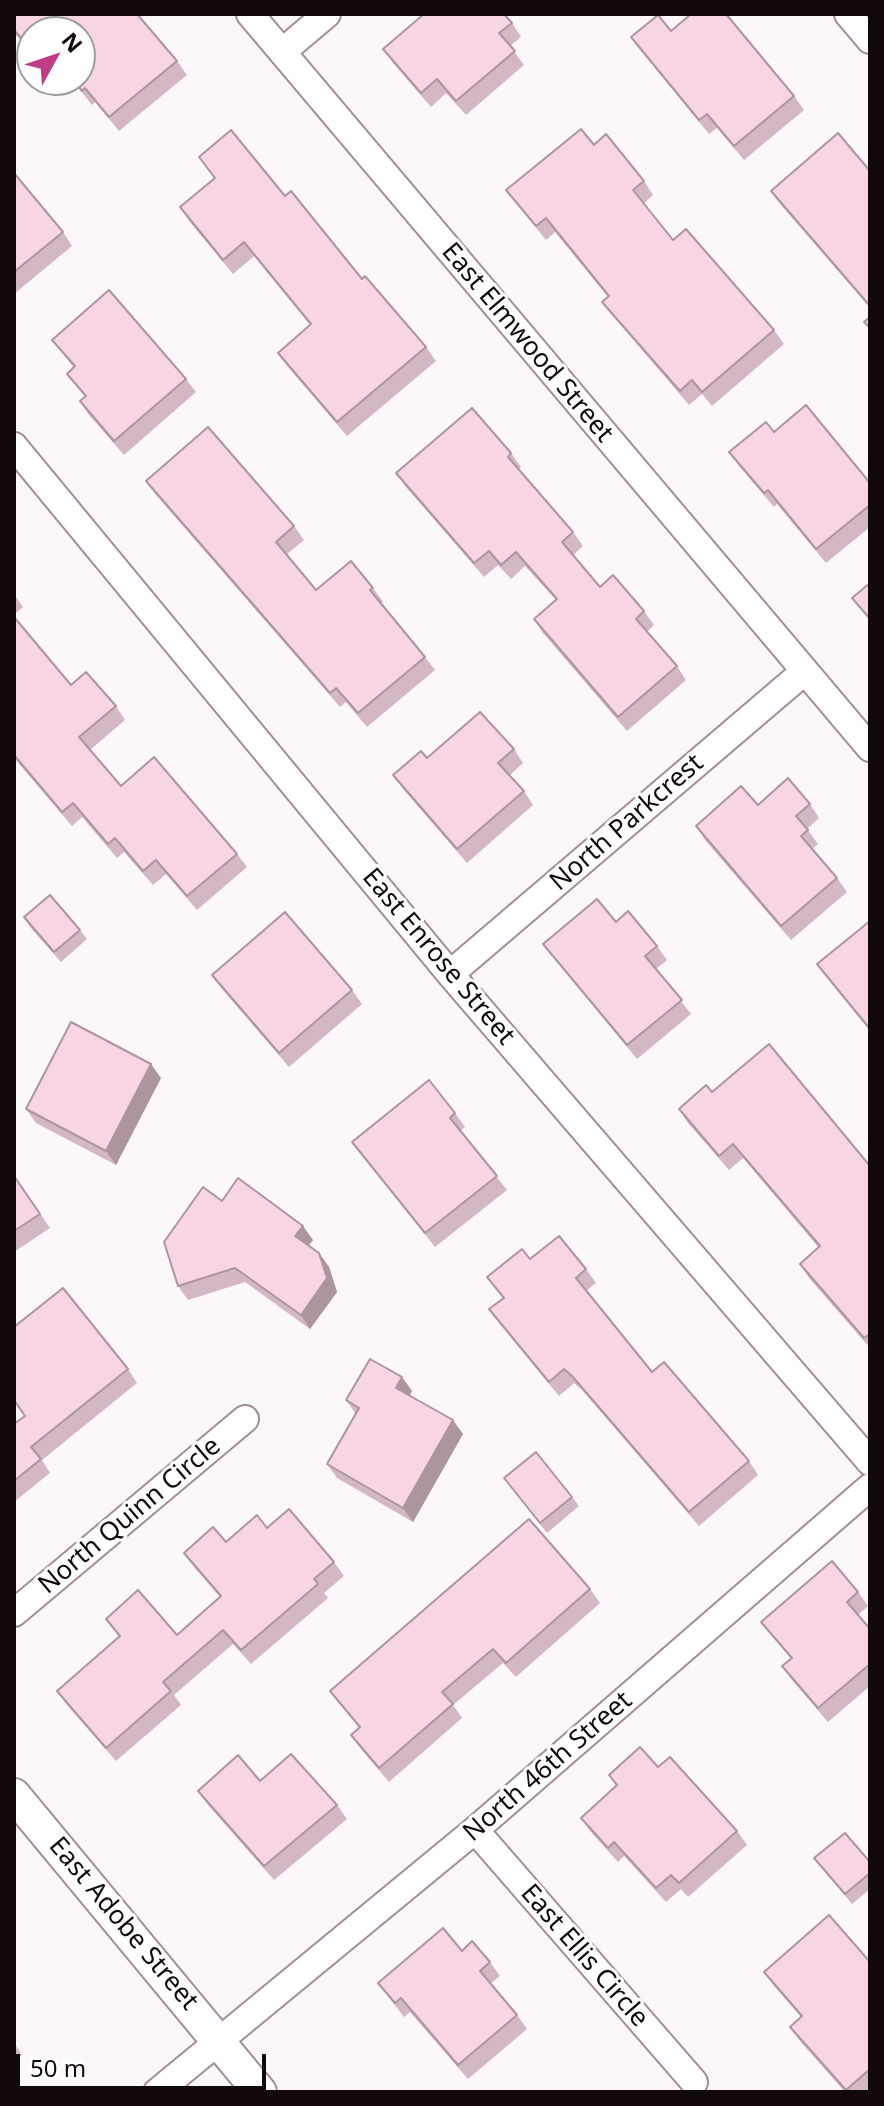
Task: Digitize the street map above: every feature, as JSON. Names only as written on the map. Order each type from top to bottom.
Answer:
[{"type":"street","name":"East Elmwood Street","points":[[250,14],[870,748]]},
{"type":"street","points":[[282,52],[327,14]]},
{"type":"street","points":[[848,14],[870,40]]},
{"type":"street","name":"East Enrose Street","points":[[14,446],[450,974],[870,1462]]},
{"type":"street","name":"North Parkcrest","points":[[450,974],[805,671]]},
{"type":"street","name":"North Quinn Circle","points":[[14,1613],[245,1419]]},
{"type":"street","name":"North 46th Street","points":[[157,2092],[475,1830],[870,1487]]},
{"type":"street","name":"East Adobe Street","points":[[14,1795],[260,2092]]},
{"type":"street","name":"East Ellis Circle","points":[[475,1830],[694,2082]]},
{"type":"building","points":[[14,14],[137,14],[177,61],[109,117],[92,96],[96,96],[96,16],[16,16],[16,32]]},
{"type":"building","points":[[424,14],[504,14],[512,23],[499,33],[515,51],[456,101],[437,79],[421,93],[383,49]]},
{"type":"building","points":[[691,14],[726,14],[794,96],[734,146],[707,114],[699,120],[631,37],[658,15],[671,31]]},
{"type":"building","points":[[581,129],[594,145],[606,134],[644,181],[633,190],[673,240],[686,229],[774,330],[702,392],[692,380],[680,391],[602,302],[609,296],[546,218],[536,226],[506,190]]},
{"type":"building","points":[[231,130],[285,196],[291,191],[362,279],[365,276],[426,347],[337,422],[278,353],[311,324],[244,242],[223,260],[180,207],[215,178],[199,157]]},
{"type":"building","points":[[838,133],[870,171],[870,306],[771,191]]},
{"type":"building","points":[[14,173],[63,232],[14,272]]},
{"type":"building","points":[[109,290],[186,379],[114,441],[80,401],[86,396],[67,374],[75,366],[52,340]]},
{"type":"building","points":[[806,405],[870,483],[870,505],[816,549],[768,490],[764,493],[729,452],[766,422],[774,432]]},
{"type":"building","points":[[472,408],[511,453],[508,457],[573,532],[562,542],[600,587],[613,575],[644,611],[636,619],[677,666],[618,717],[534,619],[557,599],[516,552],[501,565],[489,551],[474,563],[396,473]]},
{"type":"building","points":[[208,427],[294,526],[276,542],[316,590],[351,561],[373,588],[370,590],[425,657],[358,713],[336,688],[330,693],[146,481]]},
{"type":"building","points":[[870,583],[870,619],[852,598]]},
{"type":"building","points":[[14,617],[71,685],[86,672],[116,706],[79,737],[121,786],[154,757],[237,854],[187,896],[156,860],[143,871],[115,838],[108,844],[73,803],[62,812],[14,755]]},
{"type":"building","points":[[480,712],[514,749],[498,763],[524,791],[457,849],[393,775],[421,751],[427,758]]},
{"type":"building","points":[[788,778],[810,804],[796,816],[808,830],[801,836],[837,878],[781,926],[696,826],[741,786],[758,805]]},
{"type":"building","points":[[50,895],[80,930],[54,952],[24,917]]},
{"type":"building","points":[[597,899],[616,922],[628,911],[657,946],[645,956],[682,1000],[627,1045],[543,944]]},
{"type":"building","points":[[285,912],[352,990],[279,1053],[212,975]]},
{"type":"building","points":[[870,921],[870,1029],[817,964]]},
{"type":"building","points":[[71,1022],[151,1064],[106,1151],[26,1109]]},
{"type":"building","points":[[769,1044],[870,1166],[870,1334],[864,1338],[800,1264],[820,1246],[733,1144],[719,1156],[679,1109],[706,1085],[712,1092]]},
{"type":"building","points":[[429,1080],[455,1113],[450,1118],[497,1176],[425,1233],[352,1142]]},
{"type":"building","points":[[14,1176],[40,1214],[14,1231]]},
{"type":"building","points":[[238,1178],[303,1226],[295,1236],[319,1253],[327,1278],[301,1315],[235,1268],[178,1286],[164,1242],[203,1187],[222,1201]]},
{"type":"building","points":[[559,1236],[586,1269],[576,1278],[652,1372],[664,1362],[749,1461],[689,1512],[572,1376],[564,1369],[549,1382],[489,1309],[504,1298],[487,1277],[522,1249],[530,1259]]},
{"type":"building","points":[[63,1288],[128,1369],[31,1447],[41,1459],[14,1481],[14,1424],[25,1416],[14,1400],[14,1327]]},
{"type":"building","points":[[370,1359],[402,1377],[396,1388],[453,1420],[403,1508],[327,1464],[359,1408],[346,1400]]},
{"type":"building","points":[[536,1452],[572,1497],[540,1523],[504,1478]]},
{"type":"building","points":[[289,1509],[334,1562],[314,1579],[318,1584],[241,1650],[223,1630],[163,1682],[171,1691],[106,1748],[57,1691],[120,1636],[106,1619],[138,1590],[177,1635],[221,1596],[184,1553],[213,1527],[226,1542],[257,1515],[267,1528]]},
{"type":"building","points":[[529,1519],[590,1589],[506,1663],[493,1649],[442,1692],[453,1704],[379,1768],[351,1735],[360,1727],[330,1691]]},
{"type":"building","points":[[832,1561],[858,1592],[847,1602],[870,1629],[870,1664],[818,1708],[782,1666],[792,1658],[761,1622]]},
{"type":"building","points":[[640,1747],[658,1767],[670,1757],[737,1831],[679,1883],[671,1875],[656,1888],[614,1842],[608,1848],[581,1818],[617,1785],[609,1775]]},
{"type":"building","points":[[291,1754],[337,1805],[264,1866],[198,1791],[238,1755],[260,1781]]},
{"type":"building","points":[[845,1833],[870,1862],[870,1873],[845,1894],[814,1858]]},
{"type":"building","points":[[829,1915],[870,1962],[870,2069],[846,2090],[790,2027],[802,2016],[764,1972]]},
{"type":"building","points":[[443,1928],[462,1951],[472,1941],[490,1962],[480,1971],[517,2015],[458,2065],[401,1998],[395,2003],[378,1983]]}]
